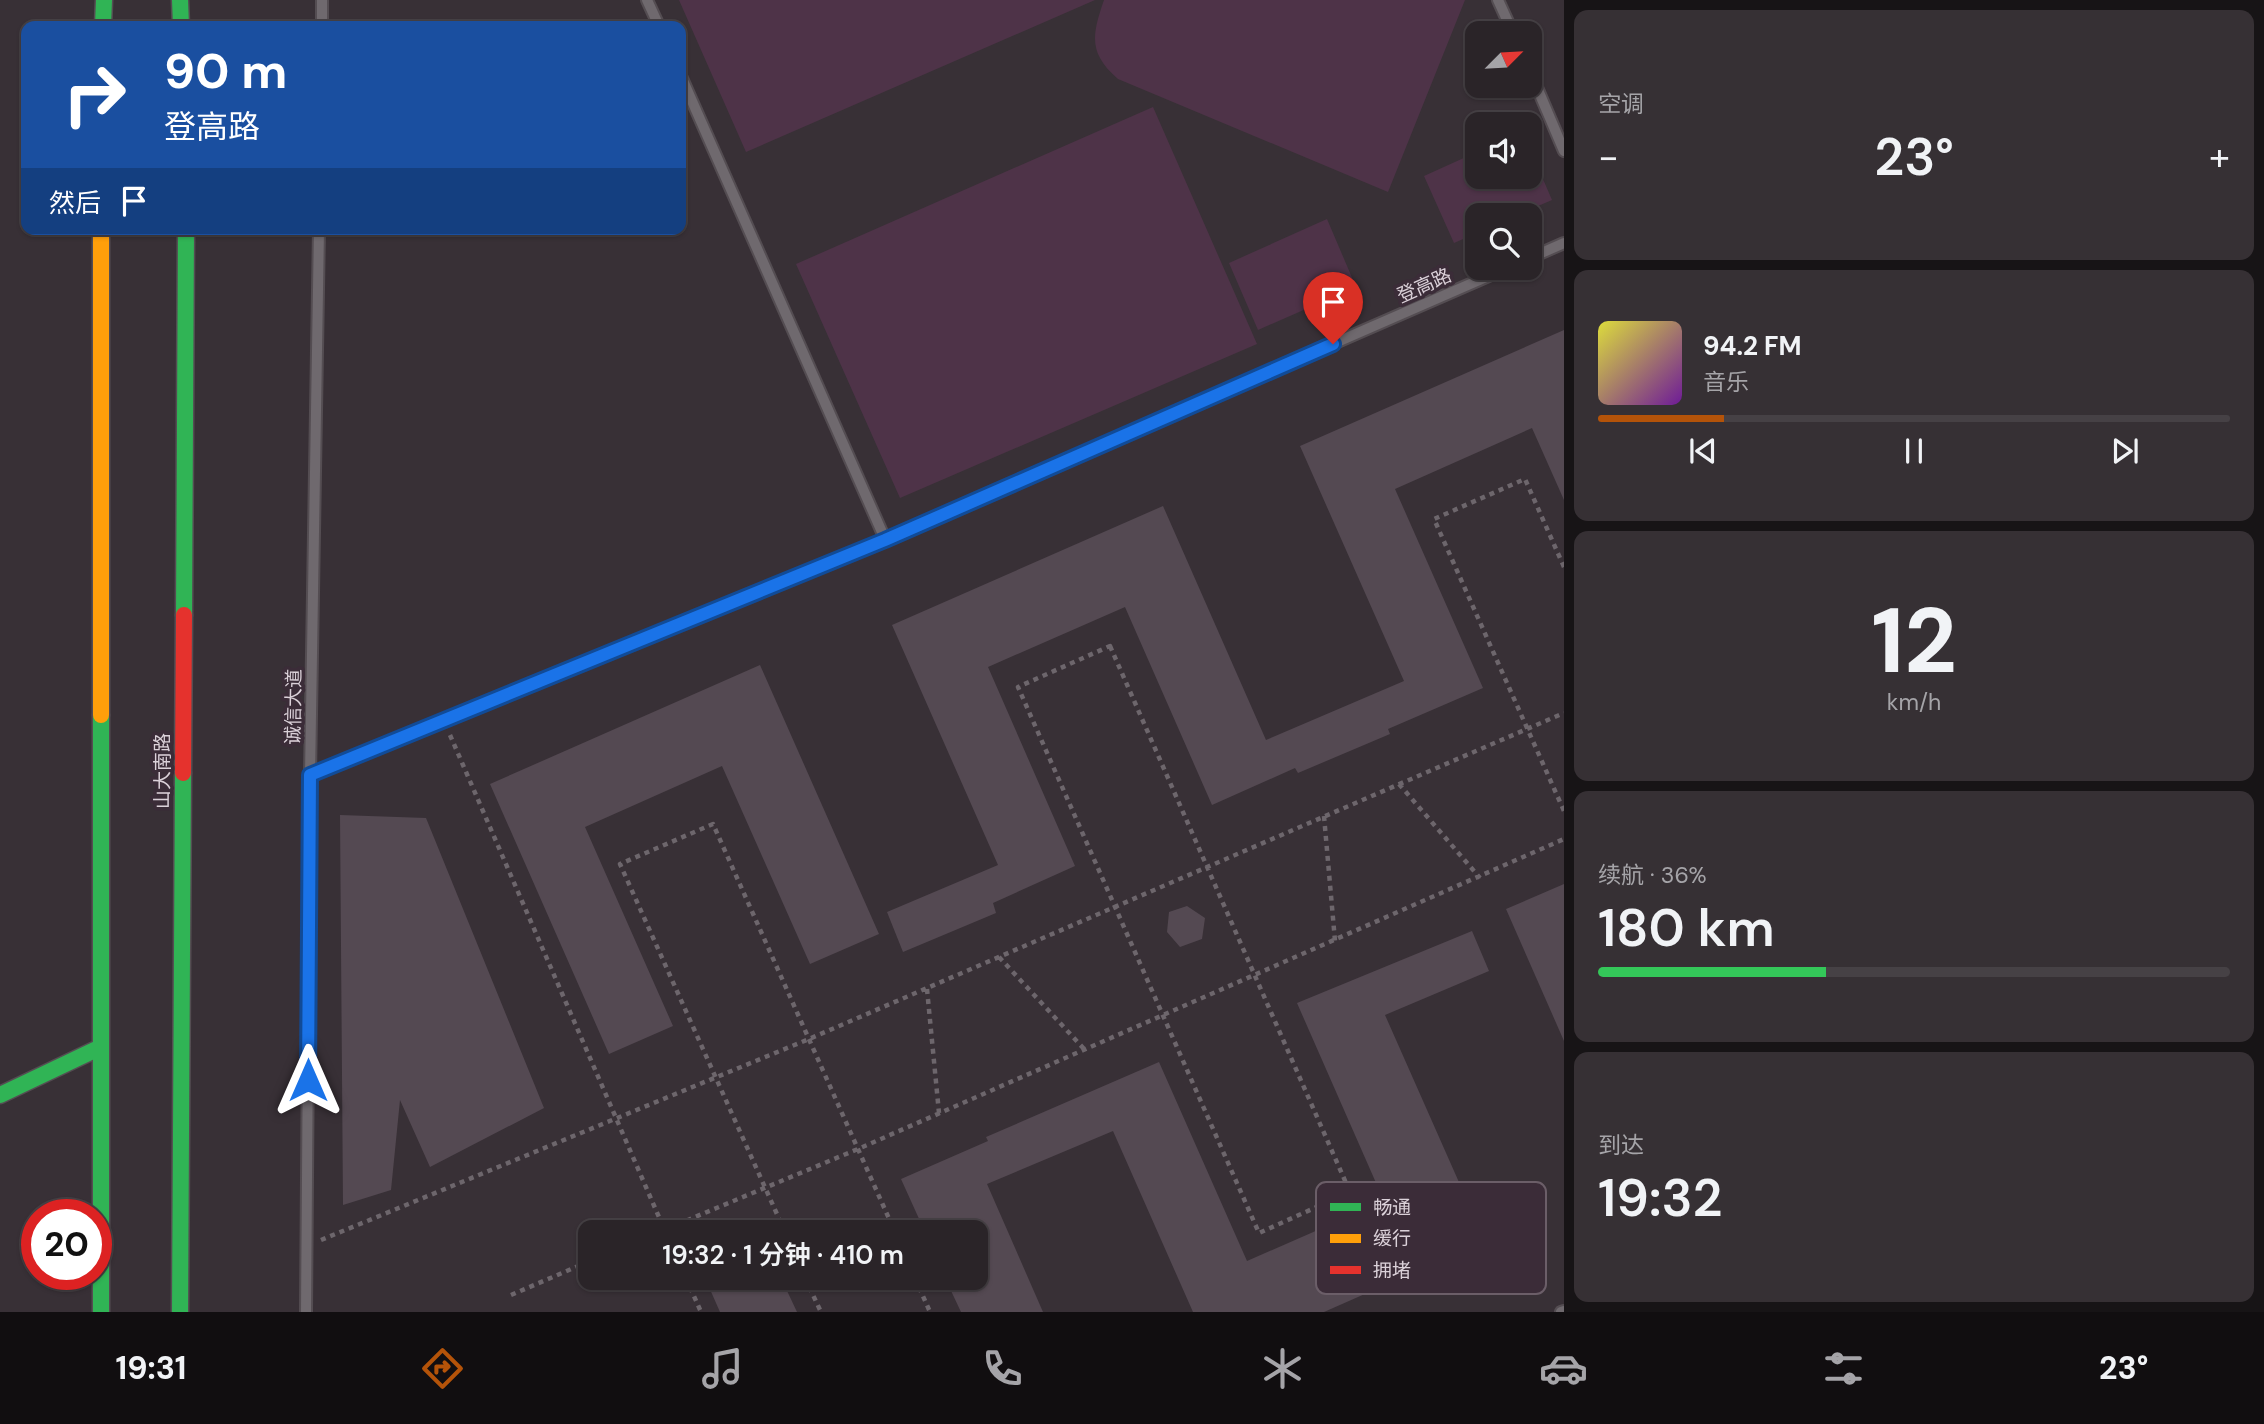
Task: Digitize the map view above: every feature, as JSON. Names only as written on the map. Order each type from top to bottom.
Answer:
[{"type":"main road","points":[[103,21],[104,0]]},
{"type":"main road","points":[[180,0],[180,21]]},
{"type":"main road","points":[[101,235],[101,1312]]},
{"type":"main road","name":"山大南路","points":[[180,1312],[186,235]]},
{"type":"main road","points":[[0,1095],[101,1047]]},
{"type":"lane","points":[[322,21],[323,0]]},
{"type":"lane","points":[[647,0],[657,21]]},
{"type":"lane","points":[[1498,0],[1508,21]]},
{"type":"lane","points":[[686,87],[885,540]]},
{"type":"lane","points":[[1541,98],[1564,151]]},
{"type":"lane","name":"诚信大道","points":[[306,1312],[310,775],[319,235]]},
{"type":"lane","points":[[1542,253],[1564,243]]},
{"type":"lane","name":"登高路","points":[[310,775],[885,540],[1480,280]]},
{"type":"path","points":[[1564,567],[1525,479],[1434,519],[1564,811]]},
{"type":"path","points":[[1316,1207],[1259,1233],[1018,687],[1110,646],[1346,1182]]},
{"type":"path","points":[[307,1246],[927,989],[1564,713]]},
{"type":"path","points":[[443,720],[658,1220]]},
{"type":"path","points":[[1399,784],[1480,878]]},
{"type":"path","points":[[1324,816],[1335,941]]},
{"type":"path","points":[[779,1220],[620,864],[713,824],[890,1220]]},
{"type":"path","points":[[690,1220],[1480,878],[1564,839]]},
{"type":"path","points":[[999,957],[1085,1050]]},
{"type":"path","points":[[927,989],[939,1113]]},
{"type":"path","points":[[511,1295],[578,1266]]},
{"type":"path","points":[[691,1290],[701,1312]]},
{"type":"path","points":[[811,1290],[821,1312]]},
{"type":"path","points":[[920,1290],[930,1312]]},
{"type":"shaded area","points":[[679,0],[1095,0],[746,152]]},
{"type":"shaded area","points":[[1104,0],[1465,0],[1388,192],[1118,79],[1101,61],[1095,43],[1097,23]]},
{"type":"shaded area","points":[[1153,107],[1257,344],[900,498],[796,264]]},
{"type":"shaded area","points":[[1465,157],[1465,189],[1542,189],[1542,177],[1552,200],[1542,204],[1465,203],[1465,238],[1454,243],[1424,176]]},
{"type":"shaded area","points":[[1327,219],[1356,287],[1258,330],[1229,263]]},
{"type":"building","points":[[1564,330],[1564,500],[1532,428],[1395,489],[1483,688],[1388,729],[1390,734],[1298,773],[1295,768],[1212,805],[1125,607],[988,667],[1075,866],[993,903],[996,913],[903,952],[887,912],[998,865],[892,625],[1163,506],[1266,740],[1404,681],[1300,446]]},
{"type":"building","points":[[760,665],[879,934],[810,964],[722,766],[585,827],[673,1026],[609,1054],[490,784]]},
{"type":"building","points":[[340,815],[426,818],[544,1108],[430,1167],[400,1100],[391,1190],[343,1205]]},
{"type":"building","points":[[1564,884],[1564,1041],[1506,909]]},
{"type":"building","points":[[1187,906],[1205,918],[1202,939],[1180,947],[1167,932],[1169,912]]},
{"type":"building","points":[[1472,931],[1489,971],[1385,1015],[1459,1182],[1376,1182],[1297,1003]]},
{"type":"building","points":[[1159,1062],[1247,1261],[1316,1231],[1316,1294],[1365,1294],[1324,1312],[1193,1312],[1113,1131],[987,1184],[1043,1312],[961,1312],[951,1290],[988,1290],[988,1220],[920,1220],[901,1179],[988,1141],[986,1137]]},
{"type":"building","points":[[710,1290],[787,1290],[797,1312],[720,1312]]},
{"type":"traffic: fast","points":[[103,21],[104,0]]},
{"type":"traffic: fast","points":[[180,0],[181,21]]},
{"type":"traffic: fast","points":[[184,615],[186,235]]},
{"type":"traffic: fast","points":[[101,715],[101,1312]]},
{"type":"traffic: fast","points":[[180,1312],[183,773]]},
{"type":"traffic: fast","points":[[0,1095],[101,1047]]},
{"type":"traffic: slow","points":[[101,235],[101,715]]},
{"type":"traffic: jam","points":[[183,773],[184,615]]},
{"type":"route","points":[[308,1080],[310,775],[885,540],[1333,344]]}]
